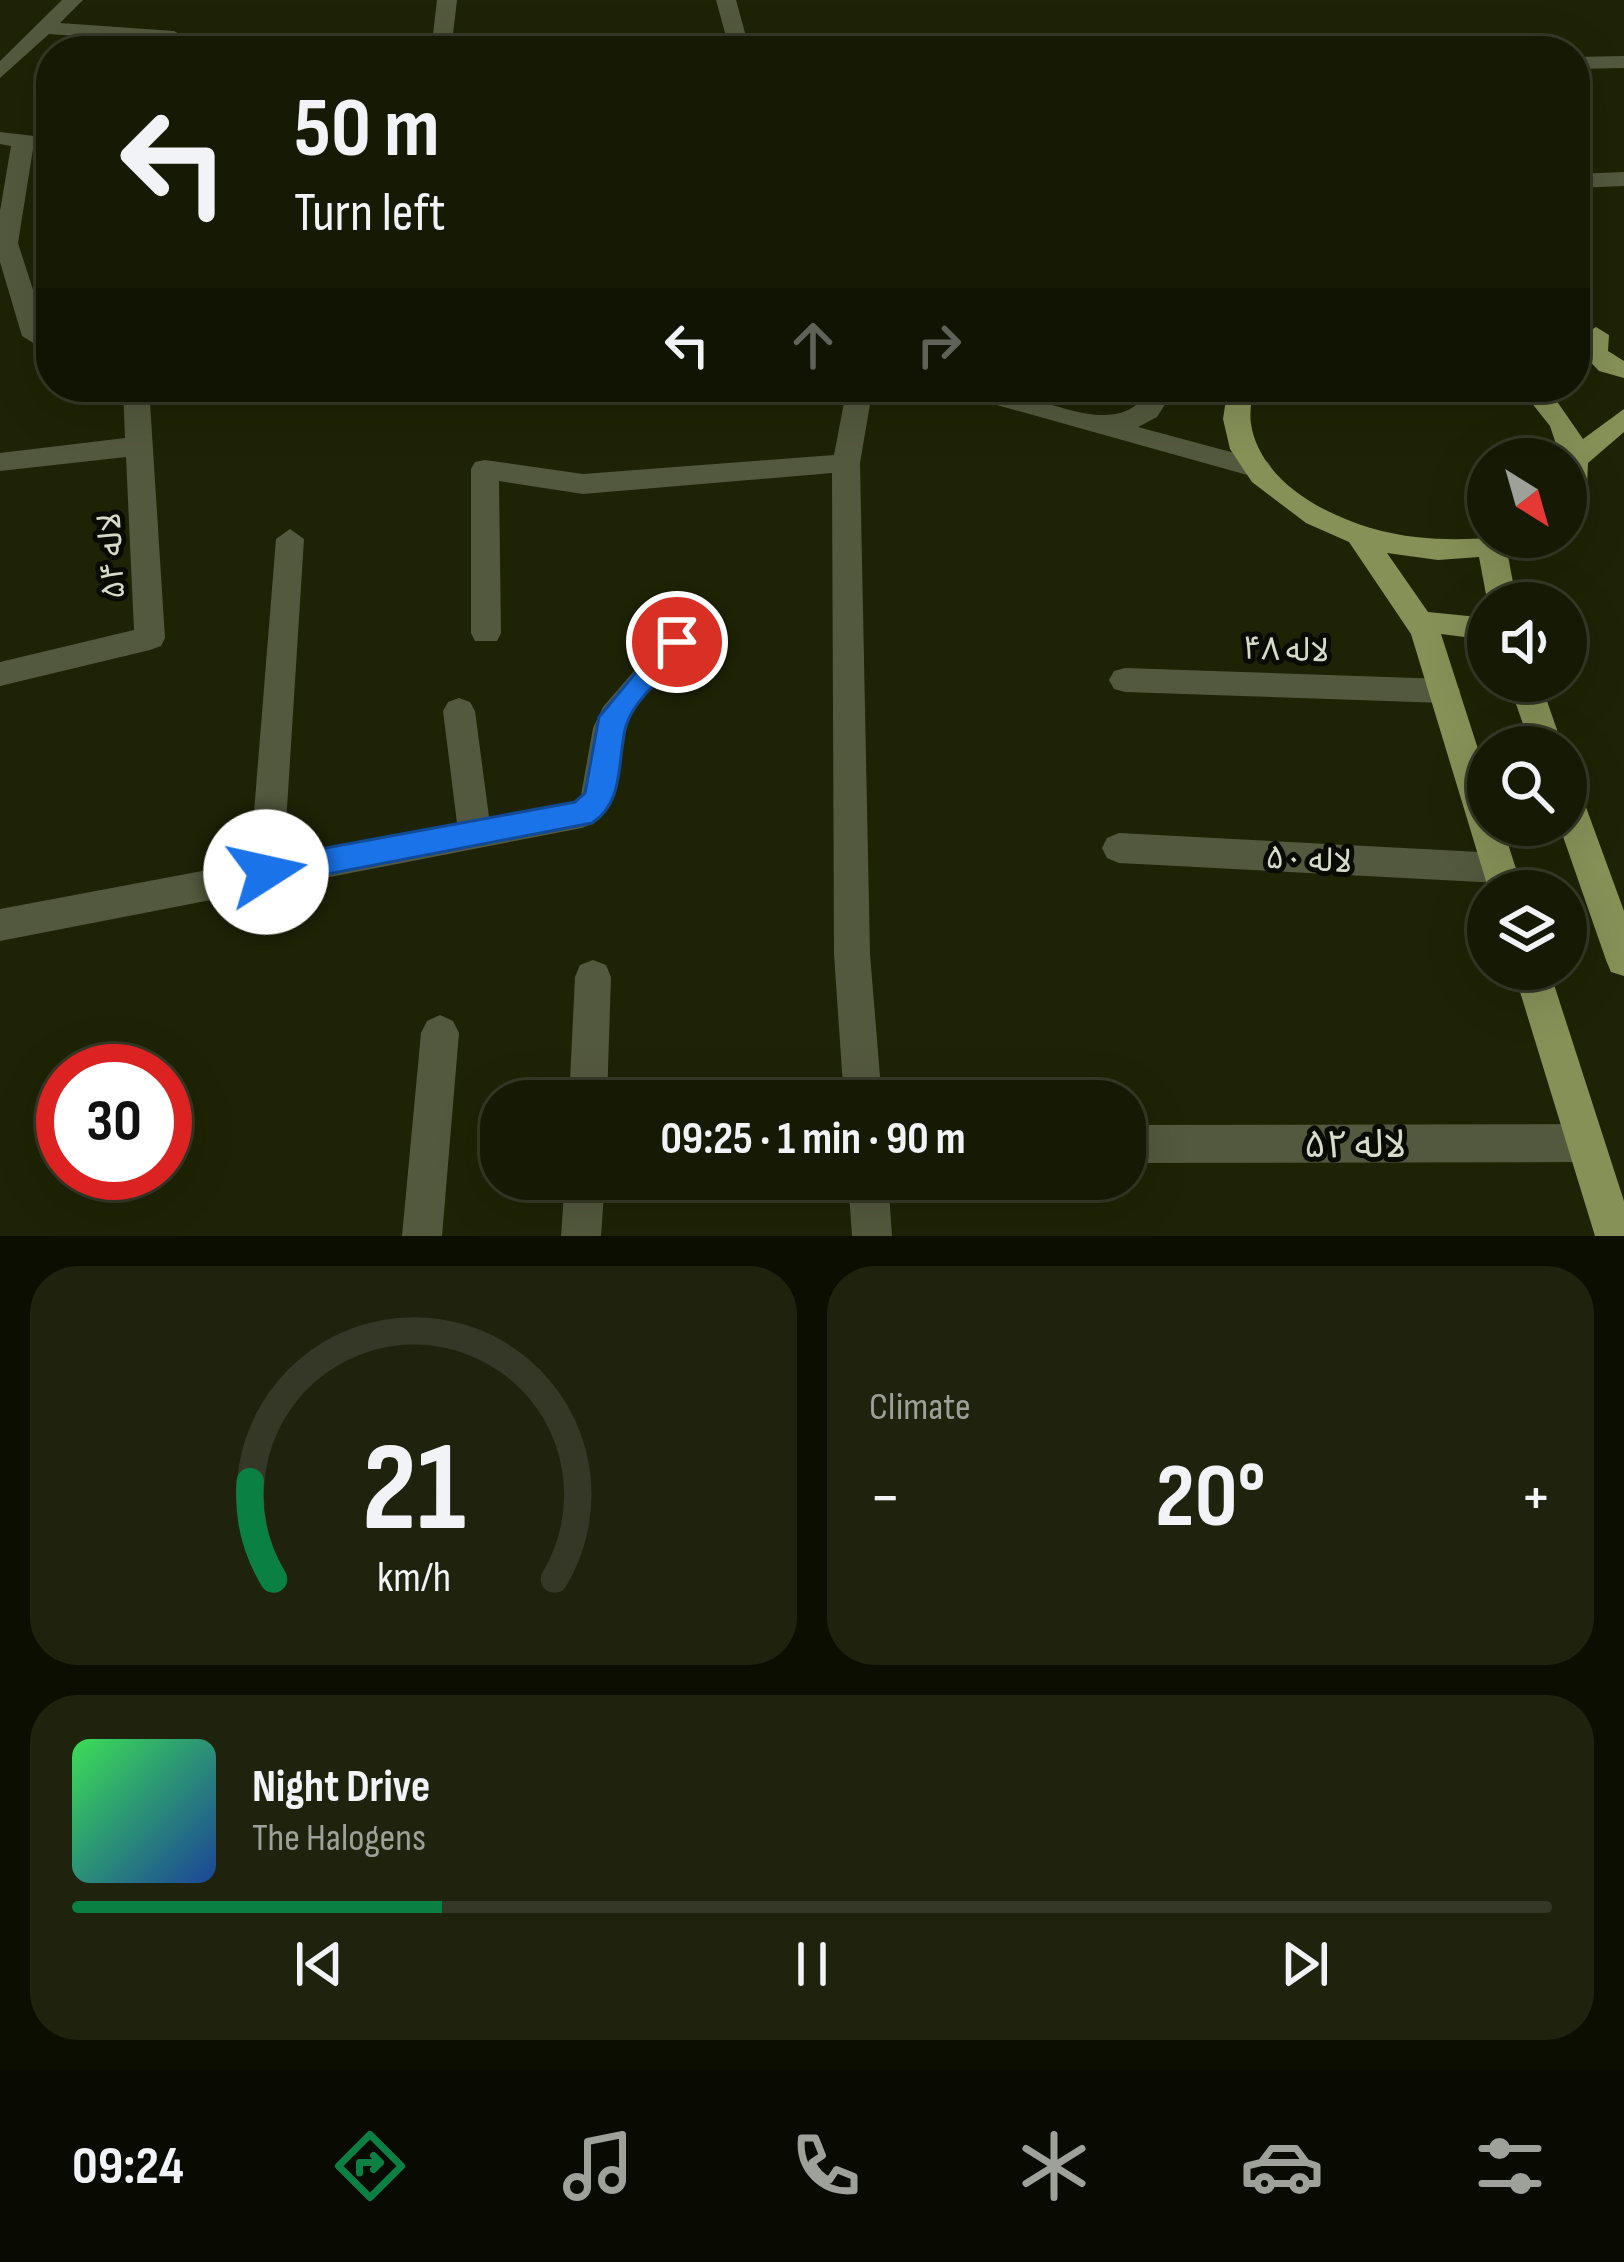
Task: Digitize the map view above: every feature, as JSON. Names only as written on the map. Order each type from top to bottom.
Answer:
[{"type":"main road","points":[[1590,335],[1624,334]]},
{"type":"main road","points":[[1590,344],[1608,365],[1624,370]]},
{"type":"main road","points":[[1236,402],[1239,436],[1258,469],[1284,496],[1360,536],[1450,550],[1467,548]]},
{"type":"main road","points":[[1545,402],[1563,423],[1568,438]]},
{"type":"main road","points":[[1587,451],[1618,430]]},
{"type":"main road","points":[[1360,536],[1425,632],[1500,870]]},
{"type":"main road","points":[[1425,632],[1436,621],[1467,626]]},
{"type":"main road","points":[[1587,844],[1612,897],[1624,960]]},
{"type":"main road","points":[[1538,990],[1615,1236]]},
{"type":"street","points":[[0,72],[73,0]]},
{"type":"street","points":[[443,36],[447,0]]},
{"type":"street","points":[[726,0],[736,36]]},
{"type":"street","points":[[43,28],[148,36]]},
{"type":"street","points":[[1590,63],[1624,62]]},
{"type":"street","points":[[11,140],[3,246],[36,336]]},
{"type":"street","points":[[1590,180],[1624,179]]},
{"type":"street","name":"لاله ۵۴","points":[[0,674],[150,638],[137,402]]},
{"type":"street","points":[[857,402],[847,463],[852,954],[861,1080]]},
{"type":"street","points":[[1016,402],[1258,469]]},
{"type":"street","points":[[1094,424],[1130,422],[1157,402]]},
{"type":"street","points":[[0,462],[140,446]]},
{"type":"street","points":[[487,633],[485,469],[583,484],[847,463]]},
{"type":"street","points":[[266,872],[290,538]]},
{"type":"street","points":[[0,926],[582,814],[594,806],[614,717],[677,642]]},
{"type":"street","name":"لاله ۴۸","points":[[1125,680],[1444,691]]},
{"type":"street","points":[[459,711],[475,836]]},
{"type":"street","name":"لاله ۵۰","points":[[1119,848],[1467,876]]},
{"type":"street","points":[[589,1080],[593,977]]},
{"type":"street","points":[[422,1236],[440,1033]]},
{"type":"street","name":"لاله ۵۲","points":[[1146,1144],[1586,1143]]},
{"type":"street","points":[[581,1236],[584,1200]]},
{"type":"street","points":[[869,1200],[872,1236]]},
{"type":"route","points":[[266,872],[582,814],[594,806],[600,793],[614,717],[677,642]]}]
